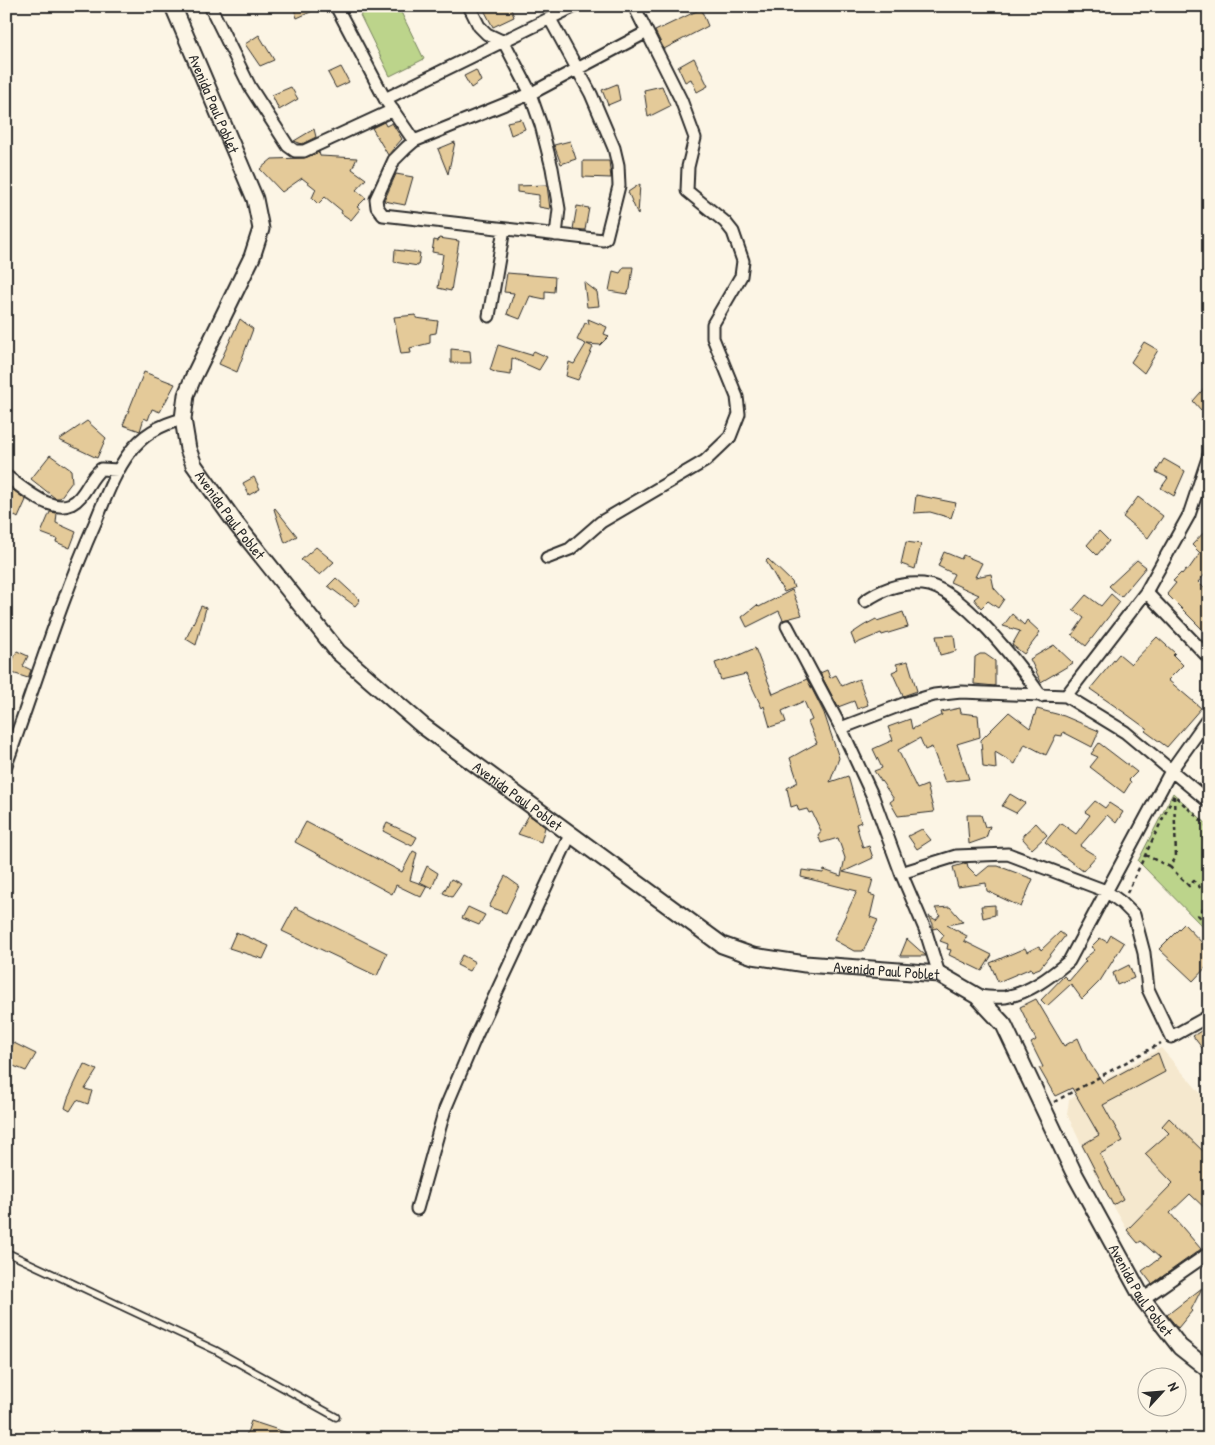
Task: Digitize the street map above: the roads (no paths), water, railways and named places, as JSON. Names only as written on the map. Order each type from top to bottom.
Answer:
[{"type":"main road","name":"Avenida Paul Poblet","points":[[173,6],[255,199],[261,229],[252,257],[189,386],[183,419],[188,449],[194,465],[205,482],[338,652],[423,726],[722,944],[738,952],[805,964],[939,974],[978,996],[1004,1025],[1073,1171],[1143,1299],[1180,1347],[1209,1370]]},
{"type":"street","points":[[210,6],[250,87],[288,146],[295,151],[304,151],[393,110]]},
{"type":"street","points":[[336,6],[385,99],[414,141]]},
{"type":"street","points":[[469,6],[479,26],[487,34],[504,42],[530,94],[552,168],[559,209],[556,235]]},
{"type":"street","points":[[385,99],[575,6]]},
{"type":"street","points":[[547,558],[570,548],[602,522],[705,461],[730,437],[739,414],[738,397],[714,338],[713,324],[741,276],[743,261],[733,232],[725,222],[687,191],[688,167],[695,138],[681,100],[634,6]]},
{"type":"street","points":[[550,19],[578,69],[591,94],[614,148],[618,165],[618,186],[606,238],[603,240],[383,215],[377,207],[376,199],[394,160],[414,141],[530,94],[578,69],[647,32]]},
{"type":"street","points":[[489,316],[504,229]]},
{"type":"street","points":[[6,765],[83,550],[118,470],[130,451],[142,438],[164,423],[183,419]]},
{"type":"street","points":[[1066,696],[1146,592],[1189,515],[1209,455]]},
{"type":"street","points":[[6,476],[49,504],[64,507],[76,501],[94,474],[101,469],[118,470]]},
{"type":"street","points":[[865,601],[881,590],[900,585],[924,584],[943,591],[972,613],[1011,655],[1041,696]]},
{"type":"street","points":[[1146,592],[1209,658]]},
{"type":"street","points":[[787,626],[841,728],[872,797],[900,873],[925,929],[939,974]]},
{"type":"street","points":[[841,728],[906,703],[934,695],[961,692],[1066,696],[1125,732],[1172,769],[1209,802]]},
{"type":"street","points":[[978,996],[1004,997],[1018,993],[1055,972],[1069,961],[1172,769],[1209,717]]},
{"type":"street","points":[[417,1209],[445,1109],[476,1036],[571,833]]},
{"type":"street","points":[[900,873],[956,856],[1008,854],[1106,891],[1134,915],[1140,930],[1148,989],[1171,1037],[1209,1016]]},
{"type":"street","points":[[1143,1299],[1209,1253]]},
{"type":"lane","points":[[6,1252],[215,1350],[336,1417]]}]
